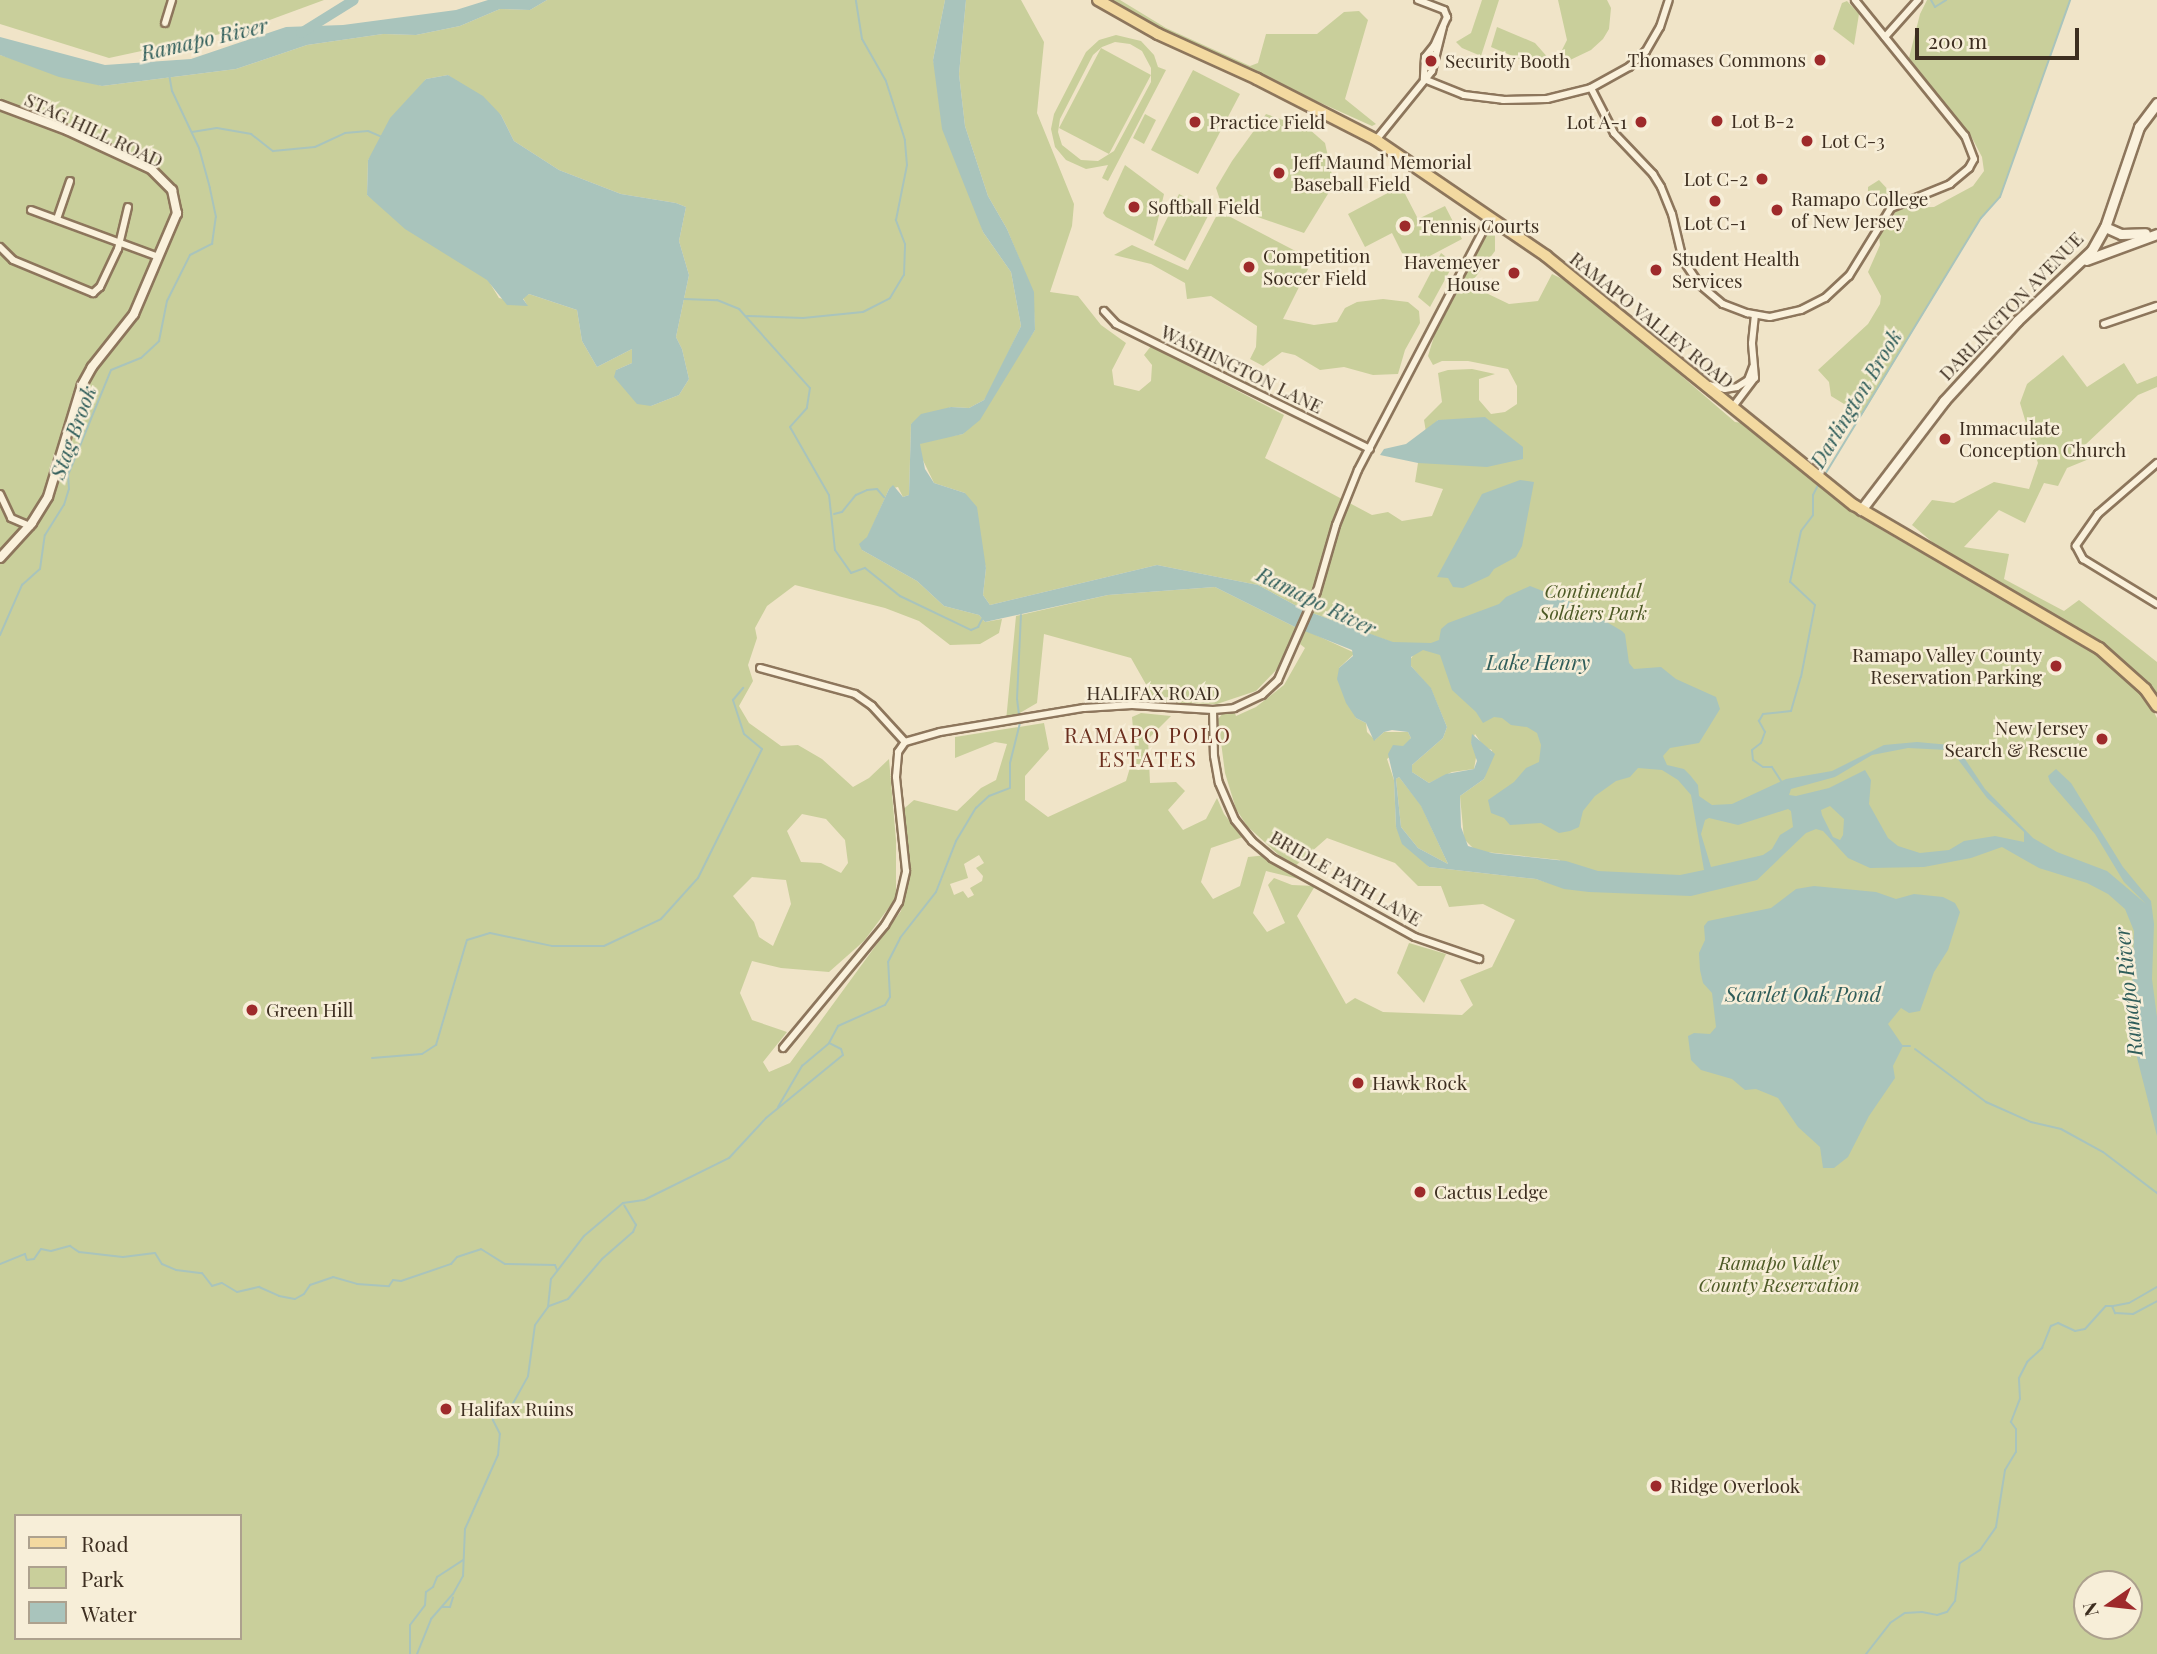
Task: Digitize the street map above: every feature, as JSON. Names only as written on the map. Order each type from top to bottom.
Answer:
[{"type":"main road","name":"RAMAPO VALLEY ROAD","points":[[1098,0],[1158,34],[1257,79],[1376,140],[1490,217],[1594,293],[1732,408],[1861,510],[2099,648],[2144,689],[2157,706]]},
{"type":"main road","name":"DARLINGTON AVENUE","points":[[1861,510],[1933,415],[2017,321],[2092,250],[2105,227],[2138,127],[2157,103]]},
{"type":"main road","points":[[2105,227],[2129,234],[2157,232]]},
{"type":"main road","points":[[2075,265],[2103,251],[2157,232]]},
{"type":"street","points":[[165,23],[172,0]]},
{"type":"street","points":[[1418,0],[1444,10],[1447,17],[1434,46],[1425,57],[1424,79]]},
{"type":"street","points":[[1424,79],[1464,95],[1503,100],[1547,99],[1591,88],[1629,67],[1647,51],[1660,27],[1669,0]]},
{"type":"street","points":[[1591,88],[1614,133],[1653,174],[1661,187],[1683,260],[1699,284],[1723,304],[1755,315],[1787,315],[1825,298],[1860,263],[1891,208],[1943,188],[1972,166],[1974,155],[1969,141],[1855,0]]},
{"type":"street","points":[[1885,37],[1918,0]]},
{"type":"street","points":[[1376,140],[1432,71],[1443,27]]},
{"type":"street","name":"STAG HILL ROAD","points":[[0,105],[67,130],[162,177],[175,197],[177,213],[134,314],[92,367],[82,385],[52,487],[30,526],[0,558]]},
{"type":"street","points":[[57,219],[71,181]]},
{"type":"street","points":[[0,247],[13,260],[90,294],[100,287],[120,241],[128,207]]},
{"type":"street","points":[[31,210],[159,257]]},
{"type":"street","name":"HALIFAX ROAD","points":[[905,742],[927,734],[1120,706],[1213,710],[1243,705],[1271,688],[1284,671],[1301,633],[1336,525],[1370,449],[1490,217]]},
{"type":"street","points":[[2104,324],[2157,306]]},
{"type":"street","name":"WASHINGTON LANE","points":[[1104,311],[1116,324],[1370,449]]},
{"type":"street","points":[[1732,408],[1752,383],[1755,315]]},
{"type":"street","points":[[1704,384],[1725,389],[1737,387],[1748,380],[1754,362]]},
{"type":"street","points":[[2157,463],[2098,514],[2076,546],[2083,559],[2157,604]]},
{"type":"street","points":[[0,494],[11,518],[30,526]]},
{"type":"street","points":[[760,668],[855,694],[872,706],[905,742],[898,752],[895,777],[905,871],[899,902],[885,925],[783,1048]]},
{"type":"street","name":"BRIDLE PATH LANE","points":[[1213,710],[1214,756],[1219,783],[1231,814],[1252,841],[1272,858],[1416,937],[1479,960]]},
{"type":"green space","points":[[0,0],[324,0],[248,28],[109,58],[0,24]]},
{"type":"green space","points":[[547,0],[945,0],[933,60],[983,232],[1011,272],[1021,326],[984,400],[969,408],[951,407],[911,424],[909,495],[903,497],[898,487],[889,489],[862,550],[917,581],[944,606],[979,615],[985,622],[1002,619],[999,633],[980,644],[950,645],[919,621],[885,608],[795,585],[767,606],[755,628],[757,638],[748,665],[753,681],[739,706],[749,723],[781,746],[798,745],[822,759],[853,787],[869,778],[889,759],[896,840],[896,898],[864,941],[829,972],[781,968],[752,961],[740,993],[752,1020],[787,1032],[763,1062],[769,1072],[790,1063],[901,911],[909,862],[900,812],[914,800],[957,811],[981,788],[996,780],[1007,744],[995,742],[955,758],[955,737],[1044,723],[1049,749],[1025,776],[1025,800],[1048,817],[1126,781],[1135,751],[1132,717],[1141,713],[1171,716],[1148,739],[1150,783],[1176,782],[1185,791],[1168,810],[1183,830],[1206,819],[1217,798],[1224,814],[1243,837],[1211,848],[1201,882],[1213,899],[1240,886],[1248,857],[1267,855],[1299,879],[1266,871],[1253,913],[1267,932],[1285,923],[1268,885],[1274,878],[1292,885],[1315,886],[1297,916],[1346,1004],[1355,998],[1383,1012],[1462,1015],[1473,1005],[1460,980],[1492,967],[1515,920],[1483,904],[1449,907],[1441,886],[1418,886],[1395,863],[1327,838],[1293,868],[1247,826],[1236,809],[1225,773],[1218,719],[1223,713],[1234,710],[1236,716],[1256,707],[1284,685],[1305,648],[1300,644],[1305,630],[1355,653],[1339,668],[1356,718],[1366,723],[1367,732],[1375,740],[1384,732],[1408,732],[1411,738],[1407,744],[1387,759],[1394,780],[1396,827],[1429,867],[1536,879],[1549,883],[1560,860],[1476,851],[1464,839],[1460,796],[1484,779],[1492,750],[1484,747],[1475,734],[1471,743],[1477,752],[1474,769],[1452,772],[1429,783],[1412,772],[1412,765],[1443,738],[1447,727],[1431,689],[1411,666],[1410,660],[1416,651],[1304,610],[1258,585],[1157,565],[990,605],[983,595],[986,568],[965,493],[934,483],[919,452],[919,444],[928,440],[963,434],[1035,330],[1033,292],[1007,229],[988,196],[965,126],[959,74],[966,0],[1021,0],[1044,42],[1037,113],[1074,204],[1072,226],[1050,292],[1078,296],[1101,325],[1126,343],[1112,370],[1114,385],[1139,391],[1151,381],[1152,365],[1144,355],[1151,346],[1284,415],[1265,458],[1372,515],[1388,512],[1402,521],[1432,516],[1443,489],[1415,482],[1418,463],[1448,463],[1458,420],[1438,420],[1426,432],[1424,420],[1442,402],[1438,373],[1472,369],[1495,374],[1479,379],[1479,400],[1491,414],[1505,412],[1517,404],[1517,386],[1508,369],[1468,361],[1442,361],[1433,365],[1428,356],[1441,314],[1487,231],[1495,227],[1495,251],[1474,279],[1484,292],[1509,304],[1538,301],[1552,274],[1577,286],[1735,422],[1743,423],[1880,529],[2103,657],[2144,694],[2157,718],[2157,1654],[0,1654],[0,55],[102,86],[236,69],[307,45],[383,34],[416,35],[460,26],[500,9],[530,10]],"holes":[[[448,75],[501,115],[514,141],[559,170],[621,194],[686,207],[679,241],[689,275],[676,337],[682,349],[689,379],[679,395],[651,406],[616,370],[632,363],[632,349],[597,367],[582,341],[577,310],[529,294],[523,298],[527,305],[499,298],[488,280],[367,195],[368,160],[426,79]],[[802,814],[826,819],[845,840],[848,863],[841,873],[821,863],[801,862],[787,831]],[[979,855],[984,863],[976,868],[983,876],[982,881],[970,888],[974,895],[968,898],[963,891],[954,895],[950,884],[968,878],[964,864]],[[752,877],[786,880],[791,904],[773,946],[759,937],[754,922],[733,896]]]},
{"type":"green space","points":[[1108,0],[1120,0],[1166,28],[1250,66],[1258,63],[1266,34],[1317,34],[1344,12],[1359,11],[1368,20],[1345,99],[1376,124],[1372,126],[1164,32]]},
{"type":"green space","points":[[1482,0],[1499,0],[1481,56],[1462,48],[1456,42],[1471,33]]},
{"type":"green space","points":[[1558,0],[1607,0],[1611,8],[1609,29],[1603,39],[1591,50],[1568,61],[1559,56],[1567,40]]},
{"type":"green space","points":[[1927,0],[2070,0],[2000,197],[1981,218],[1862,415],[1831,396],[1829,382],[1818,370],[1868,324],[1880,304],[1881,296],[1868,272],[1880,245],[1879,236],[1898,208],[1934,207],[1973,186],[1984,171],[1982,157],[1971,136],[1909,58],[1920,14]]},
{"type":"green space","points":[[1847,1],[1859,14],[1854,45],[1833,29],[1842,3]]},
{"type":"green space","points":[[1497,27],[1535,43],[1550,60],[1545,63],[1522,60],[1491,47]]},
{"type":"green space","points":[[1116,35],[1141,41],[1154,55],[1158,67],[1166,70],[1108,181],[1102,178],[1108,165],[1086,169],[1066,160],[1055,147],[1051,129],[1054,114],[1086,52],[1099,40]],"holes":[[[1115,42],[1130,44],[1142,51],[1151,68],[1151,82],[1114,151],[1098,161],[1081,160],[1062,145],[1058,132],[1060,119],[1093,55],[1102,47]]]},
{"type":"green space","points":[[1101,48],[1151,75],[1109,154],[1059,128]]},
{"type":"green space","name":"Practice Field","points":[[1193,70],[1240,94],[1198,174],[1151,150]]},
{"type":"green space","points":[[1145,114],[1156,120],[1144,144],[1133,138]]},
{"type":"green space","name":"Jeff Maund Memorial Baseball Field","points":[[1266,114],[1309,129],[1325,143],[1334,184],[1304,233],[1249,214],[1220,200],[1216,188]]},
{"type":"green space","name":"Softball Field","points":[[1125,165],[1164,194],[1153,241],[1103,213]]},
{"type":"green space","points":[[1879,180],[1894,196],[1895,201],[1890,205],[1868,191],[1868,187]]},
{"type":"green space","name":"Tennis Courts","points":[[1401,186],[1418,219],[1445,206],[1462,239],[1409,267],[1392,233],[1365,247],[1348,214]]},
{"type":"green space","points":[[1179,194],[1211,210],[1185,261],[1154,245]]},
{"type":"green space","points":[[1219,211],[1309,258],[1311,263],[1283,319],[1314,325],[1337,322],[1345,308],[1357,302],[1383,299],[1408,302],[1419,311],[1420,323],[1405,350],[1398,374],[1373,375],[1344,367],[1320,370],[1295,355],[1282,352],[1263,366],[1250,359],[1256,347],[1257,326],[1211,296],[1187,299],[1185,283],[1151,264],[1114,255],[1132,245],[1188,270]]},
{"type":"green space","points":[[1441,253],[1454,263],[1430,307],[1418,297]]},
{"type":"green space","points":[[2063,355],[2087,387],[2124,363],[2137,384],[2157,376],[2157,387],[2138,395],[2085,445],[2089,459],[2067,468],[2058,486],[2044,483],[2025,523],[1999,510],[1964,547],[2009,554],[2004,579],[2064,611],[2079,600],[2157,662],[2157,698],[2092,642],[1956,562],[1912,525],[1932,500],[1954,503],[1994,482],[2029,489],[2038,463],[2020,403],[2027,384]]},
{"type":"green space","points":[[1215,587],[1297,628],[1279,667],[1256,691],[1217,704],[1156,702],[1131,658],[1044,634],[1037,703],[1006,721],[1016,616],[1108,595]]},
{"type":"green space","points":[[1399,777],[1421,805],[1448,864],[1418,848],[1401,827],[1396,779]]},
{"type":"green space","points":[[1409,943],[1446,954],[1424,1003],[1397,973]]},
{"type":"water","points":[[488,0],[547,0],[530,10],[500,9],[460,26],[416,35],[383,34],[307,45],[236,69],[102,86],[59,77],[0,55],[0,37],[105,65],[191,59],[286,27],[343,25],[456,10]]},
{"type":"water","name":"Lake Henry","points":[[945,0],[966,0],[959,74],[965,126],[988,196],[1007,229],[1034,292],[1035,330],[980,420],[963,434],[920,444],[925,469],[934,483],[965,493],[977,507],[986,568],[983,595],[990,605],[1157,565],[1258,585],[1304,610],[1393,642],[1431,643],[1439,640],[1441,629],[1448,623],[1499,604],[1506,597],[1530,586],[1576,604],[1622,631],[1625,634],[1629,663],[1634,669],[1661,667],[1676,679],[1716,697],[1720,709],[1699,743],[1670,748],[1663,756],[1667,765],[1684,769],[1690,775],[1698,785],[1699,796],[1712,805],[1732,804],[1786,779],[1832,771],[1884,745],[1917,742],[1950,745],[1959,750],[1985,789],[2033,838],[2057,852],[2107,871],[2146,904],[2124,882],[2095,834],[2050,782],[2048,776],[2056,769],[2071,783],[2123,867],[2151,901],[2154,924],[2152,979],[2157,1017],[2157,1136],[2131,1034],[2134,931],[2125,909],[2108,894],[2087,883],[2039,868],[2002,847],[1971,858],[1924,867],[1870,868],[1848,858],[1823,831],[1816,829],[1806,833],[1757,880],[1691,896],[1589,892],[1564,889],[1536,879],[1429,867],[1402,844],[1396,827],[1394,780],[1388,754],[1393,745],[1403,746],[1411,738],[1408,732],[1392,730],[1384,732],[1374,741],[1366,723],[1356,718],[1346,703],[1337,679],[1339,668],[1353,656],[1352,650],[1297,628],[1215,587],[1108,595],[985,622],[979,615],[944,606],[917,581],[862,550],[859,544],[867,537],[889,489],[893,485],[903,497],[909,495],[911,424],[921,414],[951,407],[969,408],[984,400],[1021,326],[1011,272],[983,232],[942,129],[933,60]],"holes":[[[1423,650],[1440,655],[1452,690],[1476,712],[1483,723],[1494,717],[1502,718],[1511,725],[1527,727],[1537,733],[1541,745],[1539,762],[1526,768],[1514,782],[1488,800],[1491,813],[1504,818],[1510,825],[1541,823],[1559,833],[1570,831],[1579,827],[1583,811],[1595,796],[1616,781],[1630,777],[1638,768],[1662,770],[1678,780],[1691,795],[1704,870],[1680,875],[1598,871],[1566,861],[1492,853],[1468,846],[1461,827],[1460,796],[1484,779],[1495,754],[1472,734],[1471,743],[1477,761],[1474,769],[1446,774],[1429,783],[1412,772],[1412,765],[1443,738],[1447,727],[1431,688],[1411,666],[1411,657]],[[1908,748],[1947,750],[1954,754],[1987,798],[2024,832],[2024,842],[1995,836],[1964,841],[1949,850],[1920,853],[1898,846],[1888,838],[1869,804],[1871,780],[1865,770],[1829,788],[1796,796],[1789,795],[1791,789],[1835,777],[1872,755]],[[1399,777],[1421,806],[1448,864],[1418,848],[1401,827],[1396,779]],[[1830,806],[1844,819],[1840,840],[1833,837],[1821,810]],[[1788,809],[1791,811],[1793,827],[1780,835],[1772,849],[1763,855],[1711,867],[1701,834],[1705,820],[1709,818],[1738,825]]]},
{"type":"water","points":[[448,75],[483,96],[501,115],[514,141],[559,170],[621,194],[686,207],[679,241],[689,275],[676,337],[682,349],[689,379],[679,395],[651,406],[637,404],[614,377],[616,370],[632,363],[632,349],[597,367],[582,341],[577,310],[529,294],[523,299],[528,306],[507,305],[487,280],[405,229],[367,195],[368,160],[390,118],[426,79]]},
{"type":"water","points":[[1485,417],[1523,447],[1523,459],[1487,467],[1418,463],[1380,455],[1384,449],[1406,444],[1438,420]]},
{"type":"water","points":[[1520,480],[1534,482],[1522,546],[1516,557],[1494,569],[1489,576],[1463,588],[1453,587],[1448,578],[1437,577],[1482,494]]},
{"type":"water","name":"Scarlet Oak Pond","points":[[1814,886],[1876,892],[1896,899],[1914,894],[1943,897],[1955,903],[1960,912],[1948,950],[1934,972],[1920,1011],[1909,1013],[1901,1008],[1888,1024],[1903,1046],[1893,1066],[1895,1078],[1869,1116],[1848,1157],[1834,1168],[1823,1168],[1820,1147],[1798,1127],[1778,1098],[1756,1089],[1745,1090],[1732,1079],[1701,1070],[1691,1060],[1688,1036],[1694,1033],[1710,1034],[1716,1027],[1712,993],[1703,983],[1700,970],[1699,953],[1705,940],[1704,926],[1708,921],[1771,908],[1796,889]]},
{"type":"waterway","name":"Ramapo River","points":[[301,33],[354,0]]},
{"type":"waterway","points":[[747,316],[803,318],[863,312],[890,298],[904,275],[905,244],[896,220],[907,165],[905,140],[886,81],[862,39],[856,0]]},
{"type":"waterway","points":[[1931,0],[1935,7],[1946,0]]},
{"type":"waterway","name":"Darlington Brook","points":[[1824,476],[1981,218],[2000,197],[2070,0]]},
{"type":"waterway","name":"Stag Brook","points":[[0,635],[22,585],[40,569],[45,535],[64,505],[69,489],[68,475],[111,370],[141,358],[159,341],[167,301],[190,255],[212,244],[216,217],[210,188],[199,148],[172,91],[169,74]]},
{"type":"waterway","points":[[192,132],[217,128],[251,134],[273,151],[315,147],[345,133],[368,131],[382,137]]},
{"type":"waterway","points":[[684,299],[717,300],[739,309],[810,388],[807,408],[790,427],[829,495],[835,550],[851,573],[865,568],[900,596],[971,630],[978,627],[982,619]]},
{"type":"waterway","name":"Darlington Brook","points":[[1781,781],[1772,767],[1763,767],[1753,760],[1752,750],[1761,743],[1765,732],[1759,721],[1763,714],[1791,711],[1801,677],[1815,605],[1790,582],[1801,531],[1813,515],[1813,495],[1819,483]]},
{"type":"waterway","points":[[834,514],[842,512],[856,495],[867,490],[877,489],[884,497]]},
{"type":"waterway","points":[[778,1107],[802,1066],[829,1043],[838,1026],[885,1005],[890,997],[888,962],[900,938],[936,892],[956,841],[976,808],[989,796],[1010,788],[1010,763],[1020,723],[1017,699],[1021,615]]},
{"type":"waterway","points":[[372,1058],[422,1054],[436,1045],[467,940],[490,933],[552,946],[604,946],[661,919],[698,878],[762,749],[744,734],[733,700],[743,688]]},
{"type":"waterway","points":[[417,1654],[431,1619],[453,1594],[463,1576],[465,1529],[498,1455],[500,1434],[493,1420],[495,1413],[511,1407],[528,1376],[535,1325],[548,1307],[551,1279],[584,1236],[623,1203],[644,1200],[729,1158],[766,1118],[843,1055],[841,1049],[829,1043]]},
{"type":"waterway","points":[[1903,1046],[1910,1046]]},
{"type":"waterway","points":[[1915,1049],[1986,1102],[2031,1122],[2061,1129],[2103,1152],[2157,1193]]},
{"type":"waterway","points":[[549,1306],[568,1299],[602,1259],[633,1232],[636,1225],[624,1205]]},
{"type":"waterway","points":[[0,1264],[25,1254],[27,1260],[34,1259],[41,1249],[51,1251],[70,1246],[79,1252],[123,1257],[155,1253],[162,1264],[176,1270],[202,1273],[212,1286],[222,1283],[237,1292],[259,1287],[279,1296],[295,1299],[304,1294],[310,1285],[333,1277],[357,1284],[389,1286],[393,1280],[401,1281],[451,1264],[457,1257],[481,1249],[505,1264],[555,1265],[557,1270]]},
{"type":"waterway","points":[[2113,1306],[2129,1303],[2157,1287]]},
{"type":"waterway","points":[[1866,1654],[1890,1623],[1905,1613],[1937,1615],[1947,1612],[1955,1601],[1960,1563],[1980,1550],[1996,1527],[2005,1470],[2016,1452],[2016,1429],[2011,1422],[2020,1399],[2019,1378],[2027,1362],[2042,1348],[2051,1326],[2058,1323],[2075,1331],[2085,1329],[2106,1306],[2112,1306],[2115,1313],[2133,1314],[2157,1301]]},
{"type":"waterway","points":[[410,1654],[410,1625],[425,1605],[426,1592],[433,1587],[437,1577],[463,1560]]},
{"type":"waterway","points":[[442,1607],[450,1607],[453,1597]]},
{"type":"place","name":"Thomases Commons","points":[[1820,60]]},
{"type":"place","name":"Security Booth","points":[[1431,61]]},
{"type":"place","name":"Lot B-2","points":[[1717,121]]},
{"type":"place","name":"Practice Field","points":[[1195,122]]},
{"type":"place","name":"Lot A-1","points":[[1641,122]]},
{"type":"place","name":"Lot C-3","points":[[1807,141]]},
{"type":"place","name":"Jeff Maund Memorial Baseball Field","points":[[1279,173]]},
{"type":"place","name":"Lot C-2","points":[[1762,179]]},
{"type":"place","name":"Lot C-1","points":[[1715,201]]},
{"type":"place","name":"Softball Field","points":[[1134,207]]},
{"type":"place","name":"Ramapo College of New Jersey","points":[[1777,210]]},
{"type":"place","name":"Tennis Courts","points":[[1405,226]]},
{"type":"place","name":"Competition Soccer Field","points":[[1249,267]]},
{"type":"place","name":"Student Health Services","points":[[1656,270]]},
{"type":"place","name":"Havemeyer House","points":[[1514,273]]},
{"type":"place","name":"Immaculate Conception Church","points":[[1945,439]]},
{"type":"place","name":"Ramapo Valley County Reservation Parking","points":[[2056,666]]},
{"type":"place","name":"New Jersey Search & Rescue","points":[[2102,739]]},
{"type":"place","name":"Green Hill","points":[[252,1010]]},
{"type":"place","name":"Hawk Rock","points":[[1358,1083]]},
{"type":"place","name":"Cactus Ledge","points":[[1420,1192]]},
{"type":"place","name":"Halifax Ruins","points":[[446,1409]]},
{"type":"place","name":"Ridge Overlook","points":[[1656,1486]]},
{"type":"district","name":"RAMAPO POLO ESTATES","points":[[1148,746]]},
{"type":"park label","name":"Continental Soldiers Park","points":[[1593,602]]},
{"type":"park label","name":"Ramapo Valley County Reservation","points":[[1779,1274]]}]
